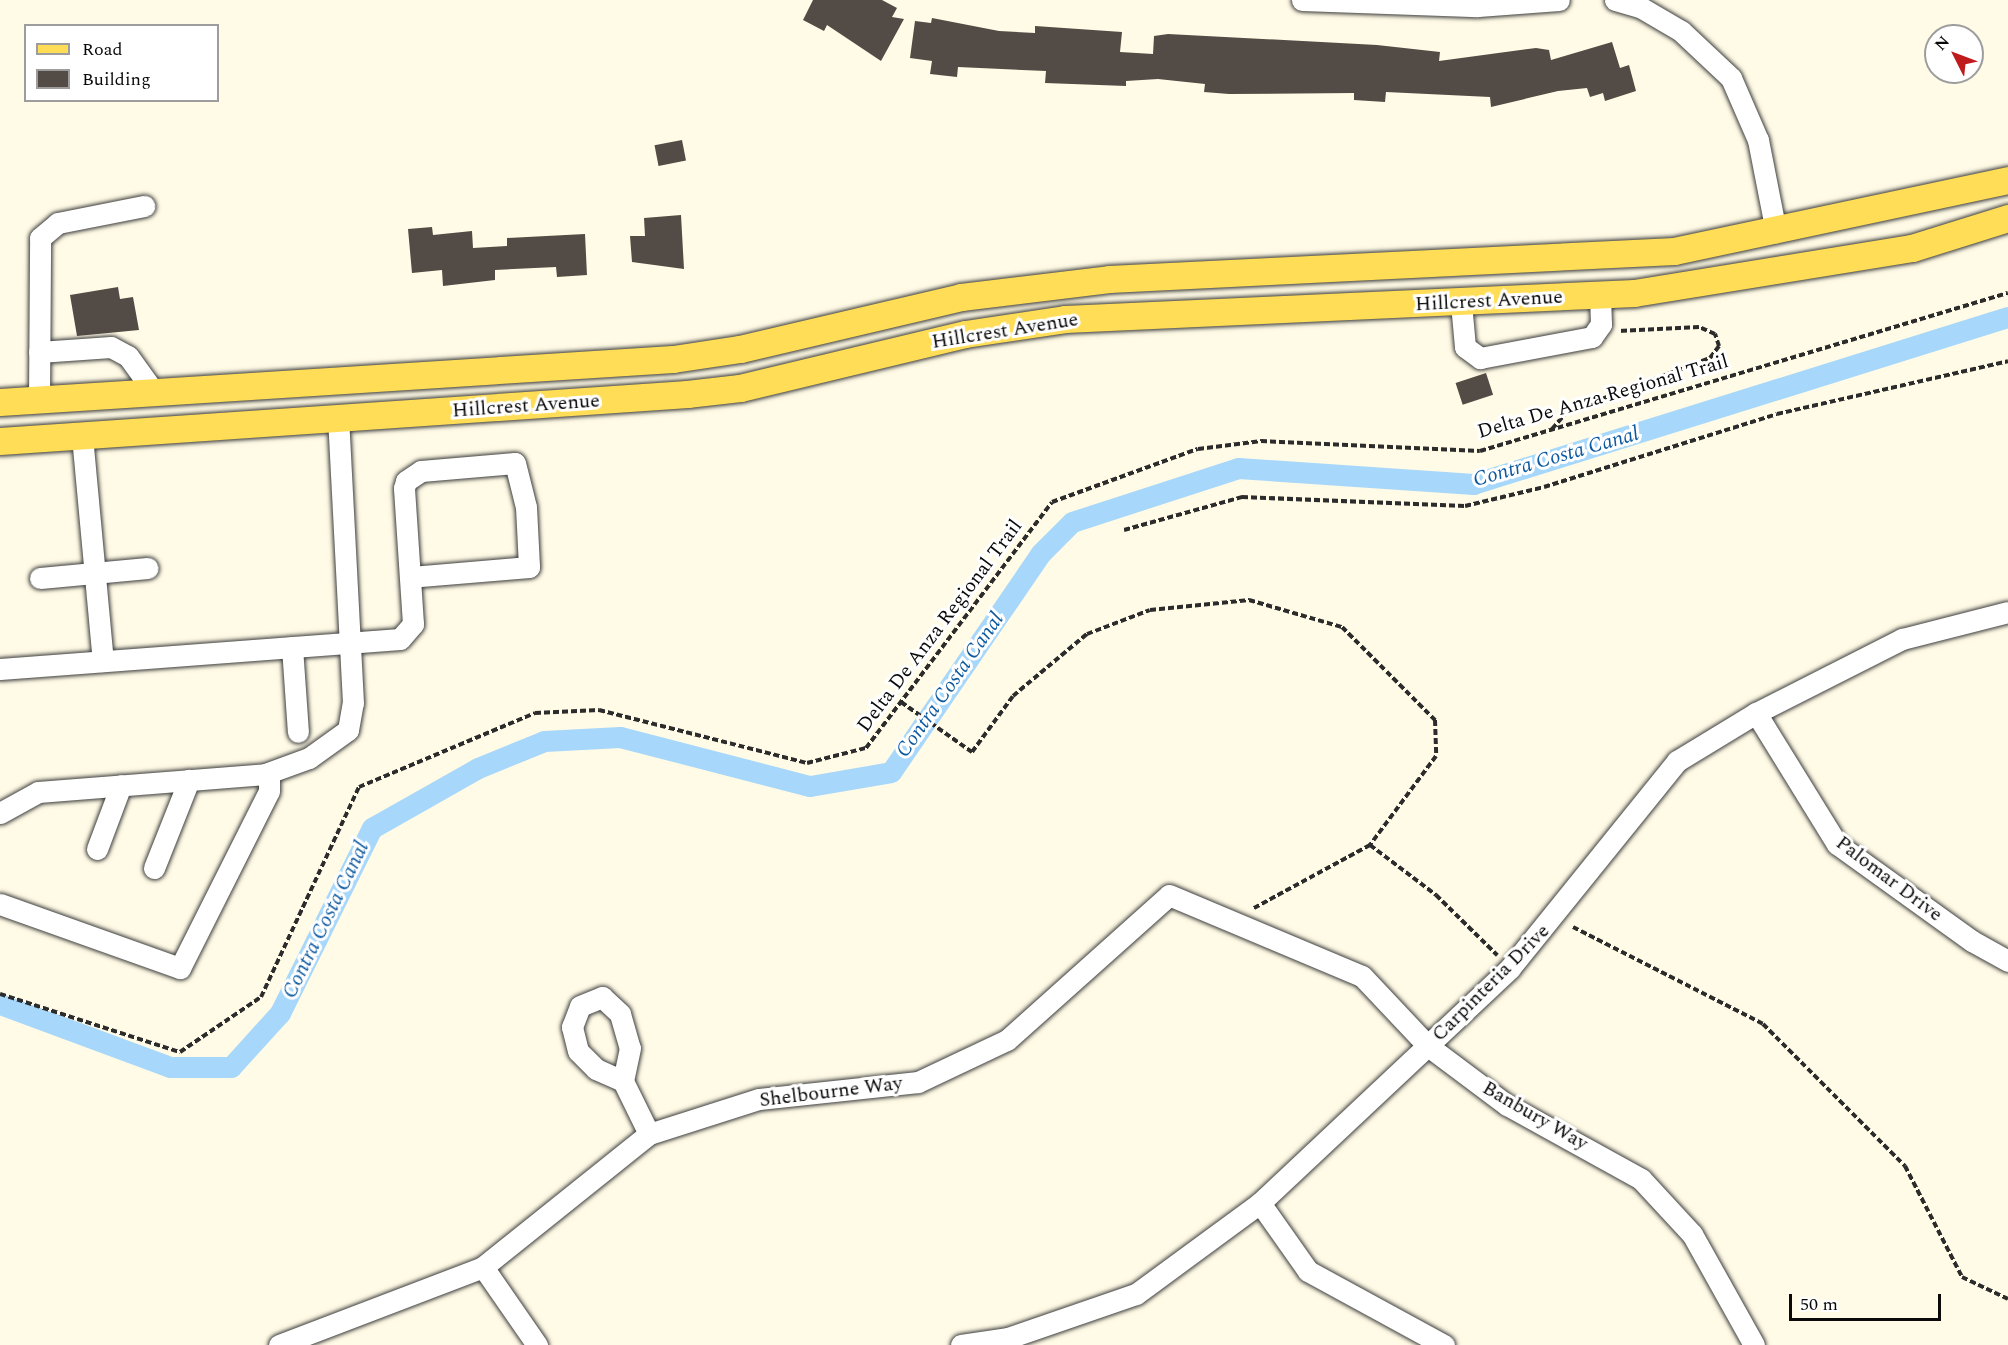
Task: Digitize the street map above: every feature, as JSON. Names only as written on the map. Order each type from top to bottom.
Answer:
[{"type":"main road","name":"Hillcrest Avenue","points":[[0,402],[709,354],[961,297],[1044,286],[1556,260],[1674,251],[1776,232],[2008,180]]},
{"type":"main road","name":"Hillcrest Avenue","points":[[0,441],[339,419],[740,388],[965,334],[1065,319],[1600,295],[1757,276],[1912,248],[2008,218]]},
{"type":"main road","points":[[339,419],[364,394],[414,388],[471,371]]},
{"type":"street","points":[[1302,0],[1447,3],[1559,0]]},
{"type":"street","points":[[1615,0],[1640,7],[1681,31],[1731,78],[1758,140],[1776,232]]},
{"type":"street","points":[[39,399],[38,249],[45,231],[144,206]]},
{"type":"street","points":[[1461,303],[1466,347],[1480,358],[1592,337],[1601,324],[1600,295]]},
{"type":"street","points":[[39,352],[111,346],[128,356],[154,392]]},
{"type":"street","points":[[0,813],[39,792],[269,773],[309,758],[348,730],[353,703],[347,643],[339,419]]},
{"type":"street","points":[[82,436],[103,661]]},
{"type":"street","points":[[0,669],[347,643],[409,634],[411,577],[406,481],[421,471],[515,463],[526,507],[529,567],[411,577]]},
{"type":"street","points":[[40,578],[148,568]]},
{"type":"street","name":"Carpinteria Drive","points":[[961,1345],[1008,1338],[1136,1294],[1260,1203],[1510,969],[1677,761],[1756,713],[1902,639],[2008,612]]},
{"type":"street","points":[[292,647],[298,732]]},
{"type":"street","name":"Palomar Drive","points":[[1756,713],[1837,844],[1972,941],[2008,961]]},
{"type":"street","points":[[0,904],[180,968],[269,791],[269,773]]},
{"type":"street","points":[[154,868],[189,780]]},
{"type":"street","points":[[97,849],[121,785]]},
{"type":"street","name":"Banbury Way","points":[[1169,895],[1362,976],[1428,1046],[1507,1105],[1641,1179],[1692,1234],[1754,1345]]},
{"type":"street","name":"Shelbourne Way","points":[[279,1345],[483,1267],[649,1134],[759,1099],[918,1082],[1007,1040],[1169,895]]},
{"type":"street","points":[[623,1081],[649,1134]]},
{"type":"street","points":[[1260,1203],[1308,1271],[1444,1345]]},
{"type":"street","points":[[483,1267],[537,1345]]},
{"type":"path","name":"Delta De Anza Regional Trail","points":[[0,994],[180,1052],[261,997],[359,787],[535,713],[599,710],[807,763],[866,748],[1052,502],[1231,442],[1460,452],[1551,430],[2008,293]]},
{"type":"path","points":[[1551,430],[1567,412],[1710,358],[1719,346],[1706,328],[1612,332],[1610,324]]},
{"type":"path","points":[[1124,530],[1242,497],[1465,506],[1788,411],[2008,361]]},
{"type":"path","points":[[901,702],[972,752],[1013,696],[1087,634],[1150,610],[1249,600],[1342,627],[1435,720],[1436,756],[1370,845],[1230,920]]},
{"type":"path","points":[[1370,845],[1436,895],[1510,969]]},
{"type":"path","points":[[1573,927],[1762,1024],[1905,1166],[1962,1277],[2008,1299]]},
{"type":"building","points":[[813,0],[882,0],[897,8],[892,17],[904,19],[881,61],[827,25],[824,31],[803,20]]},
{"type":"building","points":[[932,18],[999,31],[1035,33],[1035,26],[1122,32],[1120,52],[1153,54],[1154,36],[1168,34],[1377,45],[1440,52],[1439,61],[1536,48],[1549,50],[1551,60],[1612,42],[1620,68],[1629,65],[1636,91],[1605,101],[1603,93],[1590,97],[1587,88],[1558,91],[1491,107],[1490,97],[1386,92],[1385,102],[1354,100],[1354,93],[1229,94],[1204,92],[1205,84],[1158,79],[1126,81],[1126,86],[1045,83],[1046,71],[958,67],[957,77],[930,74],[932,61],[910,58],[915,21],[931,23]]},
{"type":"building","points":[[682,140],[686,161],[659,166],[655,145]]},
{"type":"building","points":[[681,215],[684,269],[632,262],[630,236],[645,236],[644,218]]},
{"type":"building","points":[[432,227],[433,235],[472,231],[473,248],[507,246],[507,238],[585,234],[587,275],[557,277],[556,267],[495,270],[495,280],[443,286],[442,270],[412,273],[408,229]]},
{"type":"building","points":[[118,287],[120,299],[133,297],[139,330],[77,336],[70,295]]},
{"type":"building","points":[[1486,373],[1493,395],[1463,405],[1456,383]]},
{"type":"waterway","name":"Contra Costa Canal","points":[[0,1004],[170,1067],[231,1067],[280,1013],[372,828],[478,768],[544,741],[620,737],[810,786],[891,772],[1040,554],[1072,522],[1238,468],[1473,484],[2008,317]]}]
